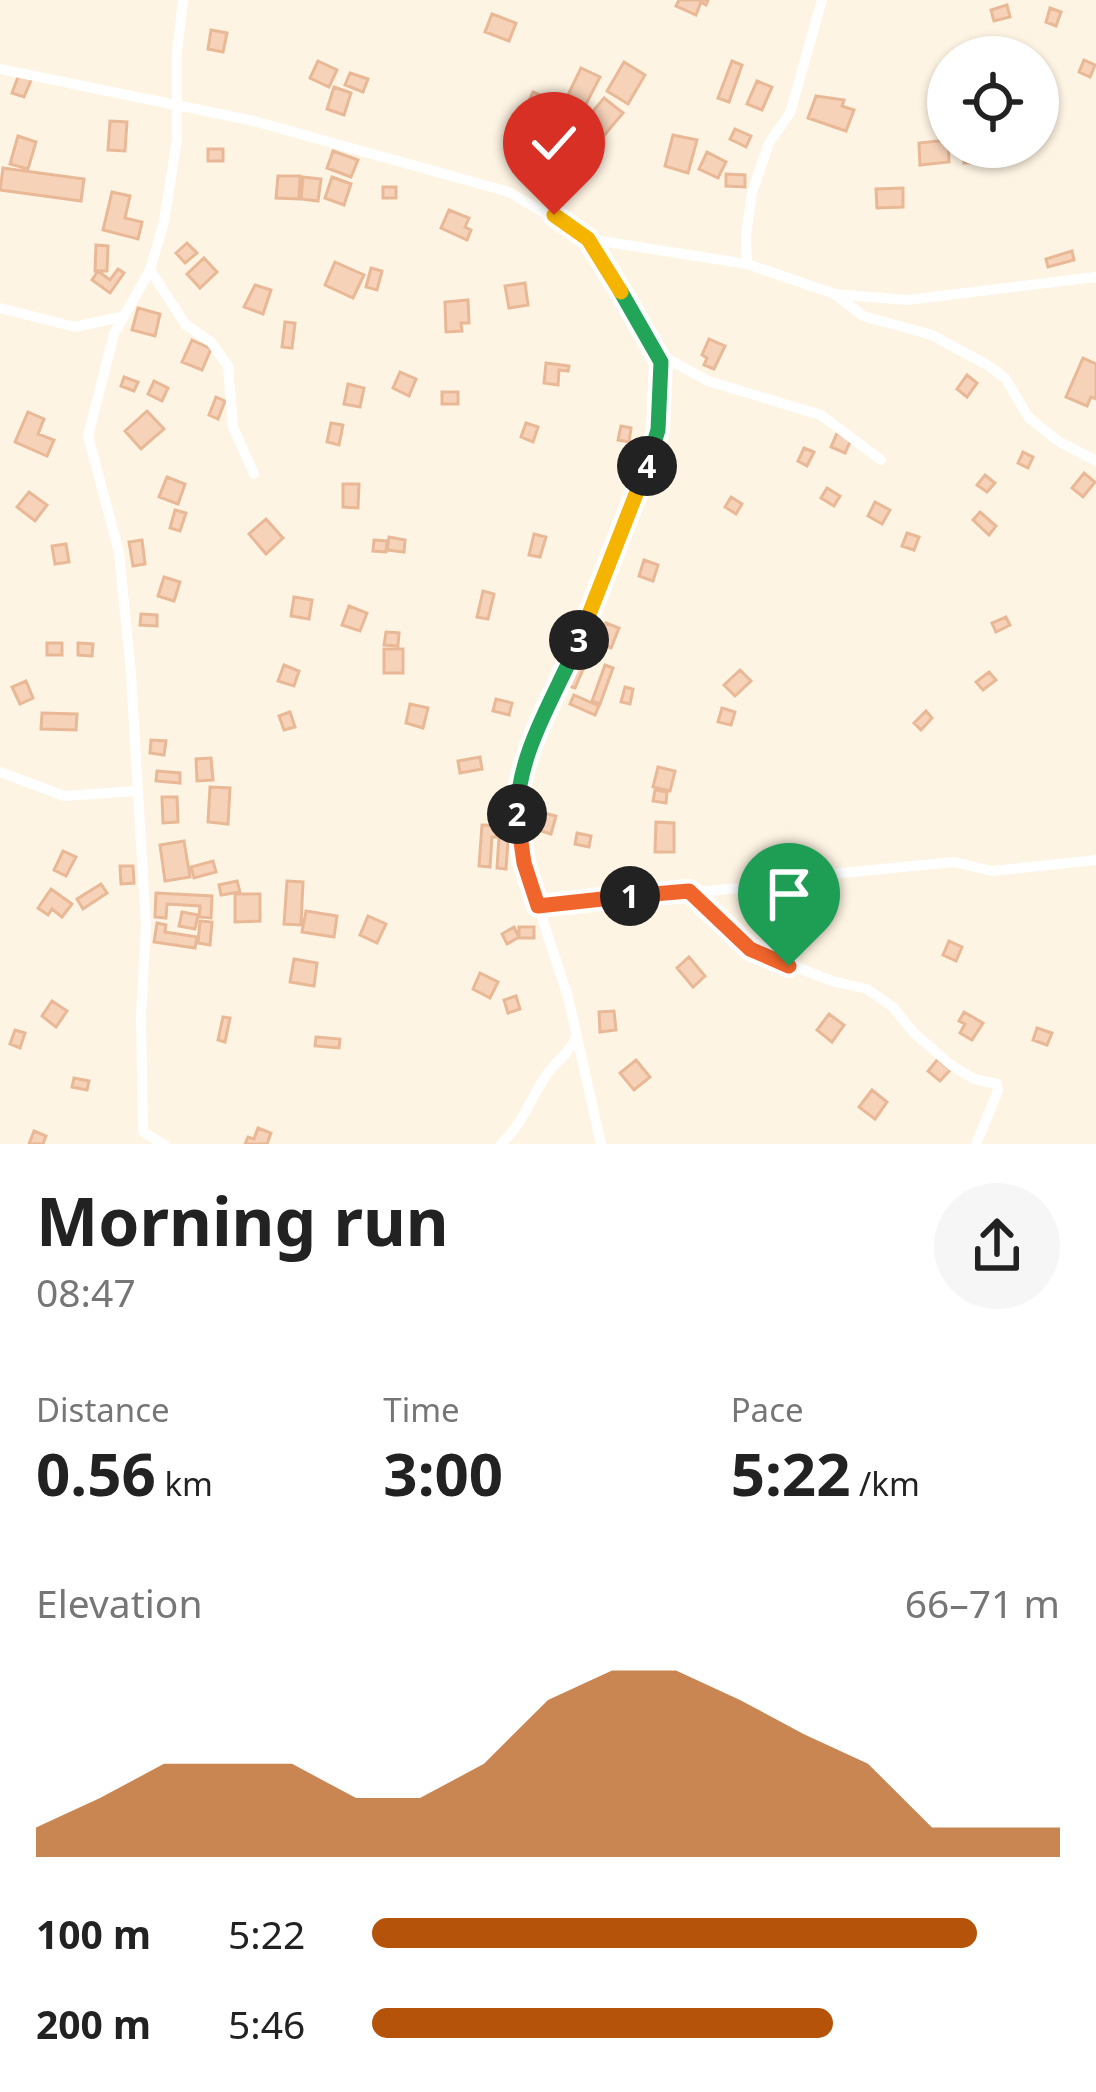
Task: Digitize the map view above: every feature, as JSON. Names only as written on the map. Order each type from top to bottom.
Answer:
[{"type":"street","points":[[164,1144],[141,1138],[146,927],[119,552],[88,436],[121,317],[150,270],[170,194],[183,0]]},
{"type":"street","points":[[747,263],[752,193],[769,142],[790,113],[822,0]]},
{"type":"street","points":[[0,69],[254,121],[508,192],[588,239],[747,263],[835,294],[907,300],[1096,277]]},
{"type":"street","points":[[588,239],[659,354],[708,381],[821,415],[881,460]]},
{"type":"street","points":[[150,270],[186,325],[211,342],[228,366],[233,427],[254,474]]},
{"type":"street","points":[[835,294],[862,316],[932,335],[989,366],[1006,379],[1028,417],[1058,441],[1096,461]]},
{"type":"street","points":[[0,308],[75,327],[121,317]]},
{"type":"street","points":[[601,1144],[568,997],[524,863],[517,788],[536,730],[587,622],[655,445],[659,354]]},
{"type":"street","points":[[0,772],[64,796],[137,791]]},
{"type":"street","points":[[538,906],[774,885],[830,874],[954,862],[992,871],[1096,860]]},
{"type":"street","points":[[689,891],[750,949],[810,974],[867,989],[893,1007],[951,1065],[974,1079],[997,1084],[976,1144]]},
{"type":"street","points":[[501,1144],[522,1124],[546,1075],[576,1038]]},
{"type":"building","points":[[679,0],[708,0],[706,5],[701,2],[696,15],[676,6]]},
{"type":"building","points":[[1007,5],[1010,17],[994,21],[991,10]]},
{"type":"building","points":[[1050,8],[1061,12],[1056,26],[1046,22]]},
{"type":"building","points":[[492,14],[516,23],[509,41],[485,32]]},
{"type":"building","points":[[211,30],[227,33],[223,52],[208,49]]},
{"type":"building","points":[[1084,60],[1095,65],[1090,77],[1079,72]]},
{"type":"building","points":[[318,61],[337,70],[329,87],[310,78]]},
{"type":"building","points":[[732,61],[742,65],[729,102],[718,98]]},
{"type":"building","points":[[624,62],[645,75],[628,104],[607,91]]},
{"type":"building","points":[[581,68],[600,77],[584,108],[566,99]]},
{"type":"building","points":[[350,73],[368,79],[363,92],[345,85]]},
{"type":"building","points":[[19,74],[32,78],[24,97],[12,93]]},
{"type":"building","points":[[757,81],[772,87],[762,110],[747,104]]},
{"type":"building","points":[[334,87],[351,93],[344,115],[327,109]]},
{"type":"building","points":[[533,92],[543,96],[538,108],[528,103]]},
{"type":"building","points":[[816,96],[844,100],[842,106],[854,110],[846,131],[808,118]]},
{"type":"building","points":[[604,98],[623,113],[602,138],[583,123]]},
{"type":"building","points":[[550,107],[563,117],[555,128],[542,118]]},
{"type":"building","points":[[110,121],[127,122],[125,151],[108,150]]},
{"type":"building","points":[[735,129],[751,136],[746,147],[730,139]]},
{"type":"building","points":[[673,135],[697,140],[688,173],[665,166]]},
{"type":"building","points":[[18,136],[36,142],[28,169],[10,164]]},
{"type":"building","points":[[927,142],[927,164],[920,165],[919,143]]},
{"type":"building","points":[[208,149],[223,149],[223,161],[208,161]]},
{"type":"building","points":[[333,151],[358,160],[351,177],[327,168]]},
{"type":"building","points":[[707,152],[726,162],[718,178],[699,169]]},
{"type":"building","points":[[3,168],[84,179],[81,201],[0,190]]},
{"type":"building","points":[[726,174],[745,175],[745,187],[726,186]]},
{"type":"building","points":[[278,176],[300,176],[299,199],[276,198]]},
{"type":"building","points":[[303,177],[321,179],[318,201],[301,199]]},
{"type":"building","points":[[332,177],[351,184],[344,205],[325,198]]},
{"type":"building","points":[[383,187],[396,187],[396,198],[383,198]]},
{"type":"building","points":[[903,188],[903,207],[877,208],[876,189]]},
{"type":"building","points":[[112,192],[130,196],[125,218],[142,222],[138,239],[103,230]]},
{"type":"building","points":[[449,210],[469,218],[467,240],[441,228]]},
{"type":"building","points":[[187,243],[197,253],[185,263],[176,253]]},
{"type":"building","points":[[96,245],[108,246],[107,271],[95,271]]},
{"type":"building","points":[[1072,251],[1074,260],[1048,267],[1046,259]]},
{"type":"building","points":[[204,258],[217,272],[200,288],[187,274]]},
{"type":"building","points":[[335,262],[364,275],[353,298],[325,285]]},
{"type":"building","points":[[371,268],[382,271],[377,290],[366,287]]},
{"type":"building","points":[[118,269],[124,273],[110,293],[92,280],[98,271],[110,280]]},
{"type":"building","points":[[525,283],[528,305],[509,308],[505,286]]},
{"type":"building","points":[[255,285],[271,290],[263,314],[244,307]]},
{"type":"building","points":[[468,300],[469,323],[461,323],[462,331],[446,332],[445,302]]},
{"type":"building","points":[[138,308],[160,314],[155,336],[132,330]]},
{"type":"building","points":[[285,322],[295,323],[292,348],[282,347]]},
{"type":"building","points":[[709,339],[725,346],[714,369],[704,365],[707,358],[702,355]]},
{"type":"building","points":[[192,340],[211,349],[202,370],[182,362]]},
{"type":"building","points":[[1083,358],[1096,364],[1096,399],[1091,397],[1087,406],[1066,397]]},
{"type":"building","points":[[546,363],[569,366],[568,371],[559,370],[558,385],[544,383]]},
{"type":"building","points":[[400,372],[416,379],[409,396],[393,388]]},
{"type":"building","points":[[967,375],[977,383],[967,397],[957,389]]},
{"type":"building","points":[[124,377],[138,382],[134,391],[121,386]]},
{"type":"building","points":[[154,381],[168,388],[162,401],[148,394]]},
{"type":"building","points":[[348,384],[364,388],[360,407],[344,404]]},
{"type":"building","points":[[442,392],[458,392],[458,404],[442,404]]},
{"type":"building","points":[[216,397],[225,401],[218,419],[209,415]]},
{"type":"building","points":[[147,411],[164,429],[141,449],[125,431]]},
{"type":"building","points":[[28,412],[44,419],[38,434],[54,440],[47,456],[15,442]]},
{"type":"building","points":[[331,423],[343,425],[339,445],[327,442]]},
{"type":"building","points":[[526,423],[538,427],[533,442],[521,437]]},
{"type":"building","points":[[621,426],[631,428],[629,442],[618,440]]},
{"type":"building","points":[[837,433],[851,440],[845,453],[831,447]]},
{"type":"building","points":[[804,448],[814,452],[807,466],[798,461]]},
{"type":"building","points":[[1023,452],[1033,457],[1028,468],[1018,463]]},
{"type":"building","points":[[1084,473],[1095,482],[1083,497],[1072,488]]},
{"type":"building","points":[[985,475],[995,483],[987,492],[977,485]]},
{"type":"building","points":[[167,477],[185,484],[178,504],[159,497]]},
{"type":"building","points":[[343,484],[359,484],[358,508],[343,507]]},
{"type":"building","points":[[827,488],[840,496],[834,506],[821,498]]},
{"type":"building","points":[[29,492],[47,505],[35,521],[17,507]]},
{"type":"building","points":[[731,497],[742,504],[736,514],[725,507]]},
{"type":"building","points":[[875,502],[890,510],[882,524],[868,516]]},
{"type":"building","points":[[175,510],[186,513],[180,531],[170,528]]},
{"type":"building","points":[[980,512],[996,526],[989,535],[973,520]]},
{"type":"building","points":[[266,519],[283,538],[266,554],[249,534]]},
{"type":"building","points":[[907,533],[919,537],[914,550],[902,546]]},
{"type":"building","points":[[534,534],[546,537],[540,557],[529,555]]},
{"type":"building","points":[[389,537],[405,540],[404,552],[387,550]]},
{"type":"building","points":[[142,540],[145,564],[133,566],[129,542]]},
{"type":"building","points":[[374,540],[387,541],[386,552],[373,551]]},
{"type":"building","points":[[66,544],[69,562],[55,564],[52,546]]},
{"type":"building","points":[[644,560],[658,565],[653,581],[639,576]]},
{"type":"building","points":[[164,577],[180,582],[174,601],[158,596]]},
{"type":"building","points":[[483,591],[494,594],[488,619],[477,617]]},
{"type":"building","points":[[294,597],[312,600],[309,619],[291,616]]},
{"type":"building","points":[[349,606],[367,613],[360,631],[342,625]]},
{"type":"building","points":[[141,614],[157,615],[157,626],[140,625]]},
{"type":"building","points":[[1006,617],[1010,625],[996,632],[992,623]]},
{"type":"building","points":[[606,623],[619,628],[611,648],[599,643]]},
{"type":"building","points":[[386,632],[399,633],[398,646],[384,645]]},
{"type":"building","points":[[47,643],[62,643],[62,655],[47,655]]},
{"type":"building","points":[[78,643],[93,644],[92,656],[78,655]]},
{"type":"building","points":[[384,649],[403,649],[403,673],[384,673]]},
{"type":"building","points":[[576,663],[584,667],[575,688],[566,685]]},
{"type":"building","points":[[284,665],[299,671],[294,686],[278,681]]},
{"type":"building","points":[[605,665],[613,668],[600,704],[592,701]]},
{"type":"building","points":[[740,670],[751,681],[735,696],[724,685]]},
{"type":"building","points":[[989,672],[996,680],[983,690],[976,682]]},
{"type":"building","points":[[26,681],[33,698],[20,704],[12,687]]},
{"type":"building","points":[[625,687],[633,689],[630,704],[621,702]]},
{"type":"building","points":[[574,695],[599,706],[595,715],[570,704]]},
{"type":"building","points":[[496,699],[512,703],[509,715],[493,711]]},
{"type":"building","points":[[410,704],[428,708],[423,728],[406,723]]},
{"type":"building","points":[[722,708],[735,712],[731,725],[718,722]]},
{"type":"building","points":[[926,711],[932,718],[921,730],[914,723]]},
{"type":"building","points":[[290,712],[295,727],[284,730],[279,716]]},
{"type":"building","points":[[42,713],[77,714],[76,730],[41,729]]},
{"type":"building","points":[[151,740],[166,741],[164,755],[150,753]]},
{"type":"building","points":[[480,757],[482,769],[460,773],[458,761]]},
{"type":"building","points":[[211,758],[213,780],[197,781],[196,759]]},
{"type":"building","points":[[658,767],[675,771],[670,791],[653,787]]},
{"type":"building","points":[[157,771],[180,773],[180,783],[156,781]]},
{"type":"building","points":[[210,787],[230,788],[228,824],[208,822]]},
{"type":"building","points":[[655,790],[667,792],[666,803],[653,801]]},
{"type":"building","points":[[162,797],[177,797],[178,822],[163,823]]},
{"type":"building","points":[[540,812],[556,816],[551,834],[535,829]]},
{"type":"building","points":[[656,822],[674,823],[674,852],[655,852]]},
{"type":"building","points":[[482,825],[509,826],[506,869],[497,868],[499,837],[492,837],[490,867],[479,866]]},
{"type":"building","points":[[577,833],[591,836],[589,847],[575,844]]},
{"type":"building","points":[[184,841],[190,877],[165,881],[160,845]]},
{"type":"building","points":[[63,851],[76,857],[66,876],[54,870]]},
{"type":"building","points":[[213,861],[216,872],[194,878],[191,867]]},
{"type":"building","points":[[120,866],[133,866],[134,883],[121,884]]},
{"type":"building","points":[[237,881],[240,892],[221,895],[219,885]]},
{"type":"building","points":[[287,881],[303,882],[301,925],[284,924]]},
{"type":"building","points":[[101,884],[107,893],[83,909],[77,899]]},
{"type":"building","points":[[51,889],[72,904],[62,917],[52,909],[48,915],[38,908]]},
{"type":"building","points":[[156,893],[212,896],[211,918],[199,917],[200,906],[167,904],[166,918],[155,917]]},
{"type":"building","points":[[235,894],[260,894],[260,921],[235,922]]},
{"type":"building","points":[[306,911],[337,916],[334,937],[302,932]]},
{"type":"building","points":[[182,912],[198,915],[195,929],[179,926]]},
{"type":"building","points":[[368,916],[386,924],[377,943],[360,935]]},
{"type":"building","points":[[200,921],[212,922],[210,945],[198,943]]},
{"type":"building","points":[[157,923],[166,925],[165,932],[197,937],[195,948],[154,942]]},
{"type":"building","points":[[514,927],[519,937],[507,944],[502,934]]},
{"type":"building","points":[[519,927],[534,927],[534,938],[519,938]]},
{"type":"building","points":[[949,941],[962,947],[956,961],[943,955]]},
{"type":"building","points":[[689,957],[705,976],[693,987],[677,968]]},
{"type":"building","points":[[294,959],[317,963],[314,986],[290,982]]},
{"type":"building","points":[[480,973],[498,982],[490,998],[473,989]]},
{"type":"building","points":[[516,996],[520,1009],[508,1013],[504,1000]]},
{"type":"building","points":[[52,1001],[67,1011],[56,1027],[42,1016]]},
{"type":"building","points":[[614,1011],[616,1030],[600,1032],[599,1012]]},
{"type":"building","points":[[964,1012],[983,1023],[972,1040],[960,1033]]},
{"type":"building","points":[[829,1014],[844,1025],[832,1042],[817,1030]]},
{"type":"building","points":[[223,1017],[230,1018],[225,1042],[218,1040]]},
{"type":"building","points":[[1037,1028],[1052,1033],[1047,1045],[1033,1040]]},
{"type":"building","points":[[15,1030],[25,1033],[20,1048],[10,1044]]},
{"type":"building","points":[[316,1037],[340,1039],[339,1048],[315,1046]]},
{"type":"building","points":[[938,1059],[950,1070],[940,1081],[928,1071]]},
{"type":"building","points":[[636,1060],[650,1077],[634,1090],[620,1073]]},
{"type":"building","points":[[74,1078],[89,1081],[87,1090],[72,1087]]},
{"type":"building","points":[[872,1090],[887,1102],[875,1119],[859,1107]]},
{"type":"building","points":[[258,1128],[271,1133],[267,1144],[245,1144],[248,1137],[254,1139]]},
{"type":"building","points":[[34,1131],[46,1136],[43,1144],[29,1144]]},
{"type":"route","points":[[554,215],[588,239],[659,354],[658,430],[627,524],[536,730],[517,788],[524,863],[538,906],[689,891],[750,949],[789,966]]}]
